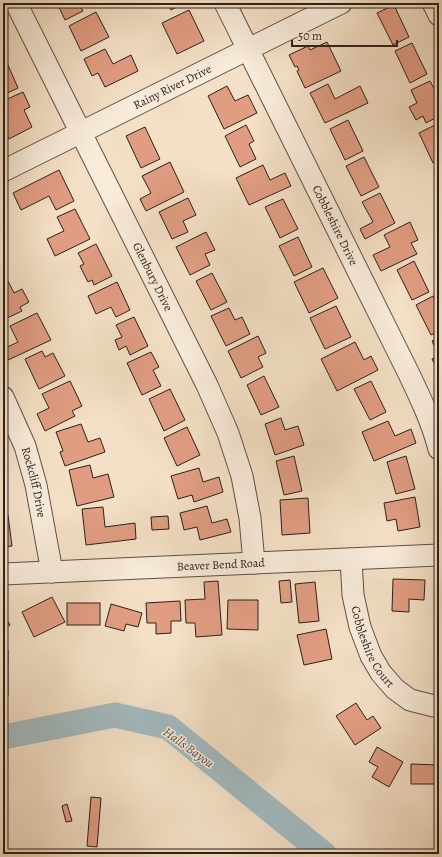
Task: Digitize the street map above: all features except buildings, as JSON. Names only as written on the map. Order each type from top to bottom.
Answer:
[{"type":"street","name":"Glenbury Drive","points":[[16,3],[207,385],[228,433],[242,476],[250,518],[254,563]]},
{"type":"street","name":"Cobbleshire Drive","points":[[225,3],[408,372],[424,407],[439,449]]},
{"type":"street","name":"Rainy River Drive","points":[[3,171],[341,3]]},
{"type":"street","points":[[433,3],[439,15]]},
{"type":"street","name":"Rockcliff Drive","points":[[3,397],[25,446],[36,485],[52,572]]},
{"type":"street","name":"Beaver Bend Road","points":[[3,574],[439,555]]},
{"type":"street","name":"Cobbleshire Court","points":[[351,559],[353,595],[360,627],[370,656],[395,689],[410,700],[434,706]]},
{"type":"waterway","name":"Halls Bayou","points":[[3,737],[115,715],[168,727],[324,854]]}]
